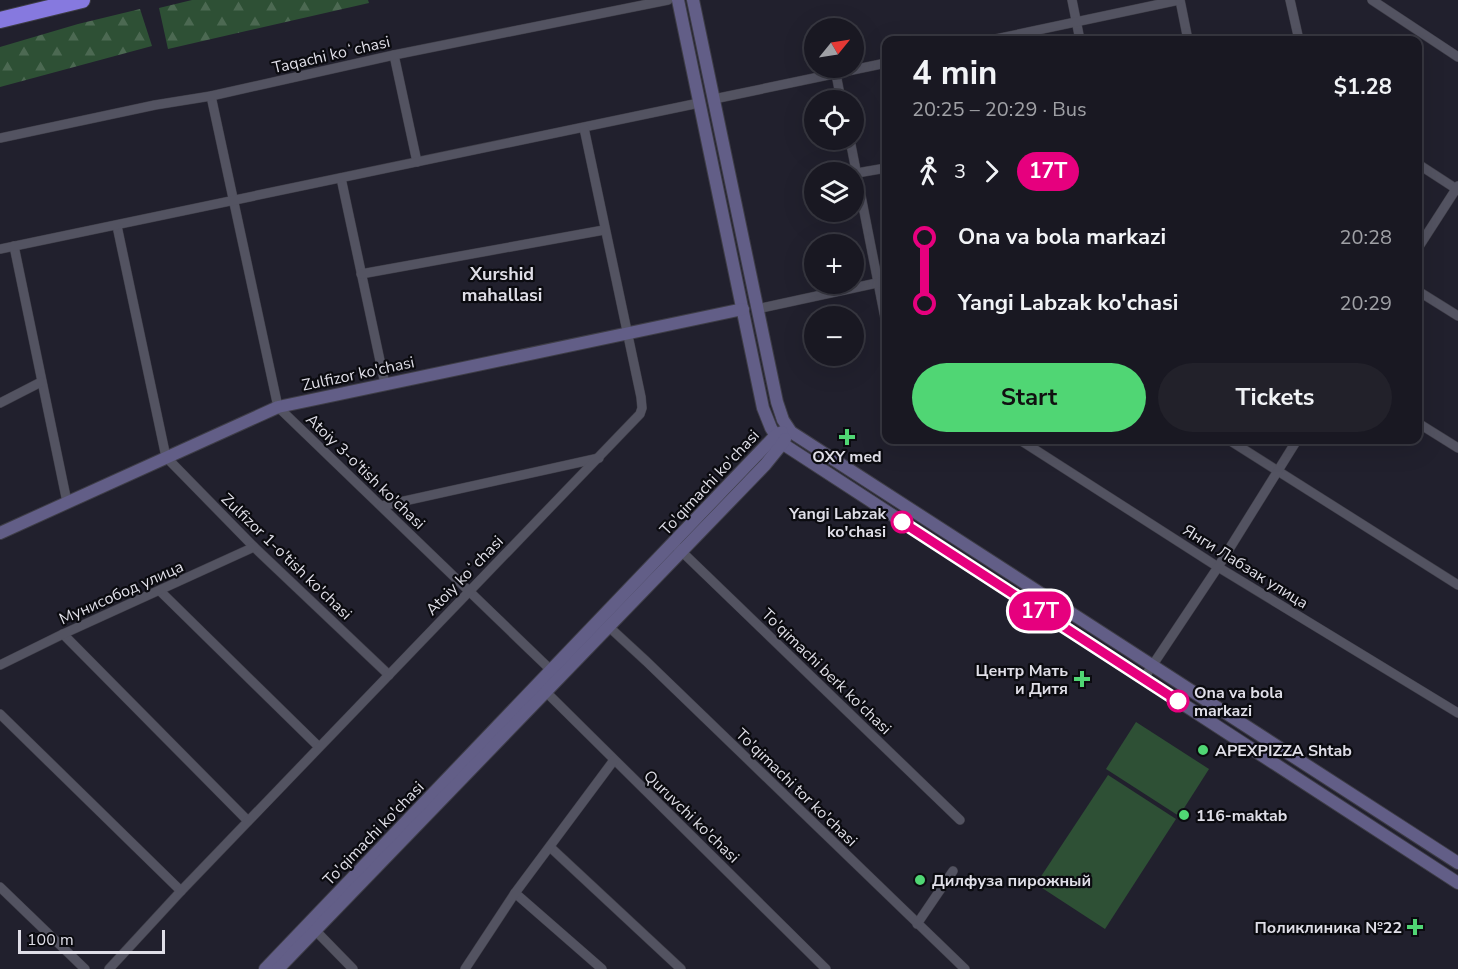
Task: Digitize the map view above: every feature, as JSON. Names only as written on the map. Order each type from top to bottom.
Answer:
[{"type":"highway","points":[[0,20],[82,0]]},
{"type":"main road","points":[[678,0],[763,408],[779,440],[1458,883]]},
{"type":"main road","points":[[693,0],[777,402],[780,415],[788,429],[795,436],[1458,863]]},
{"type":"main road","name":"Zulfizor ko'chasi","points":[[0,533],[278,407],[743,309]]},
{"type":"main road","name":"To'qimachi ko'chasi","points":[[265,969],[312,927],[788,429]]},
{"type":"main road","name":"To'qimachi ko'chasi","points":[[554,674],[608,626],[677,547]]},
{"type":"main road","name":"To'qimachi ko'chasi","points":[[278,969],[312,927]]},
{"type":"street","name":"Taqachi koʻchasi","points":[[0,138],[668,0]]},
{"type":"street","points":[[1072,0],[1079,36]]},
{"type":"street","points":[[1010,36],[1180,0],[1187,36]]},
{"type":"street","points":[[1290,0],[1298,36]]},
{"type":"street","points":[[1372,0],[1458,57]]},
{"type":"street","points":[[394,55],[417,162]]},
{"type":"street","points":[[864,68],[882,64]]},
{"type":"street","points":[[714,99],[816,78]]},
{"type":"street","points":[[211,96],[278,407]]},
{"type":"street","points":[[0,249],[699,103]]},
{"type":"street","name":"Atoiy koʻchasi","points":[[109,969],[468,591],[636,420],[642,408],[584,128]]},
{"type":"street","points":[[1422,166],[1457,188],[1422,242]]},
{"type":"street","points":[[864,172],[882,169]]},
{"type":"street","points":[[341,178],[385,384]]},
{"type":"street","points":[[757,309],[882,282],[864,204]]},
{"type":"street","points":[[117,226],[166,457]]},
{"type":"street","points":[[361,274],[604,230]]},
{"type":"street","points":[[14,246],[67,502]]},
{"type":"street","points":[[1422,294],[1458,316]]},
{"type":"street","points":[[0,403],[41,382]]},
{"type":"street","name":"Atoiy 3-o'tish ko'chasi","points":[[278,407],[554,674]]},
{"type":"street","points":[[1422,426],[1458,448]]},
{"type":"street","name":"Янги Лабзак улица","points":[[1026,444],[1218,567],[1458,713]]},
{"type":"street","points":[[1235,444],[1458,585]]},
{"type":"street","points":[[1144,678],[1218,567],[1294,444]]},
{"type":"street","name":"Zulfizor 1-o'tish ko'chasi","points":[[166,457],[254,547],[389,675]]},
{"type":"street","points":[[382,506],[599,458]]},
{"type":"street","name":"Мунисобод улица","points":[[0,665],[254,547]]},
{"type":"street","name":"To'qimachi berk ko'chasi","points":[[677,547],[960,820]]},
{"type":"street","points":[[160,591],[319,747]]},
{"type":"street","name":"To'qimachi tor ko'chasi","points":[[608,626],[965,969]]},
{"type":"street","points":[[63,634],[248,821]]},
{"type":"street","name":"Quruvchi ko'chasi","points":[[542,687],[826,969]]},
{"type":"street","points":[[0,714],[181,891]]},
{"type":"street","points":[[471,967],[516,893],[614,760]]},
{"type":"street","points":[[550,847],[681,969]]},
{"type":"street","points":[[917,924],[953,871]]},
{"type":"street","points":[[0,887],[85,969]]},
{"type":"street","points":[[516,893],[602,969]]},
{"type":"street","points":[[312,927],[353,969]]},
{"type":"green space","points":[[192,0],[368,0],[369,3],[168,49],[159,8]]},
{"type":"green space","points":[[140,9],[152,46],[0,87],[0,47]]},
{"type":"green space","points":[[1136,722],[1209,769],[1179,816],[1106,769]]},
{"type":"green space","points":[[1108,775],[1176,819],[1105,929],[1036,884]]},
{"type":"bus line","name":"17T","points":[[902,522],[1178,701]]},
{"type":"place","name":"OXY med","points":[[847,437]]},
{"type":"place","name":"Yangi Labzak ko'chasi","points":[[902,522]]},
{"type":"place","name":"Центр Мать и Дитя","points":[[1082,679]]},
{"type":"place","name":"Ona va bola markazi","points":[[1178,701]]},
{"type":"place","name":"APEXPIZZA Shtab","points":[[1203,750]]},
{"type":"place","name":"116-maktab","points":[[1184,815]]},
{"type":"place","name":"Дилфуза пирожный","points":[[920,880]]},
{"type":"place","name":"Поликлиника №22","points":[[1415,927]]},
{"type":"district","name":"Xurshid mahallasi","points":[[502,284]]}]
